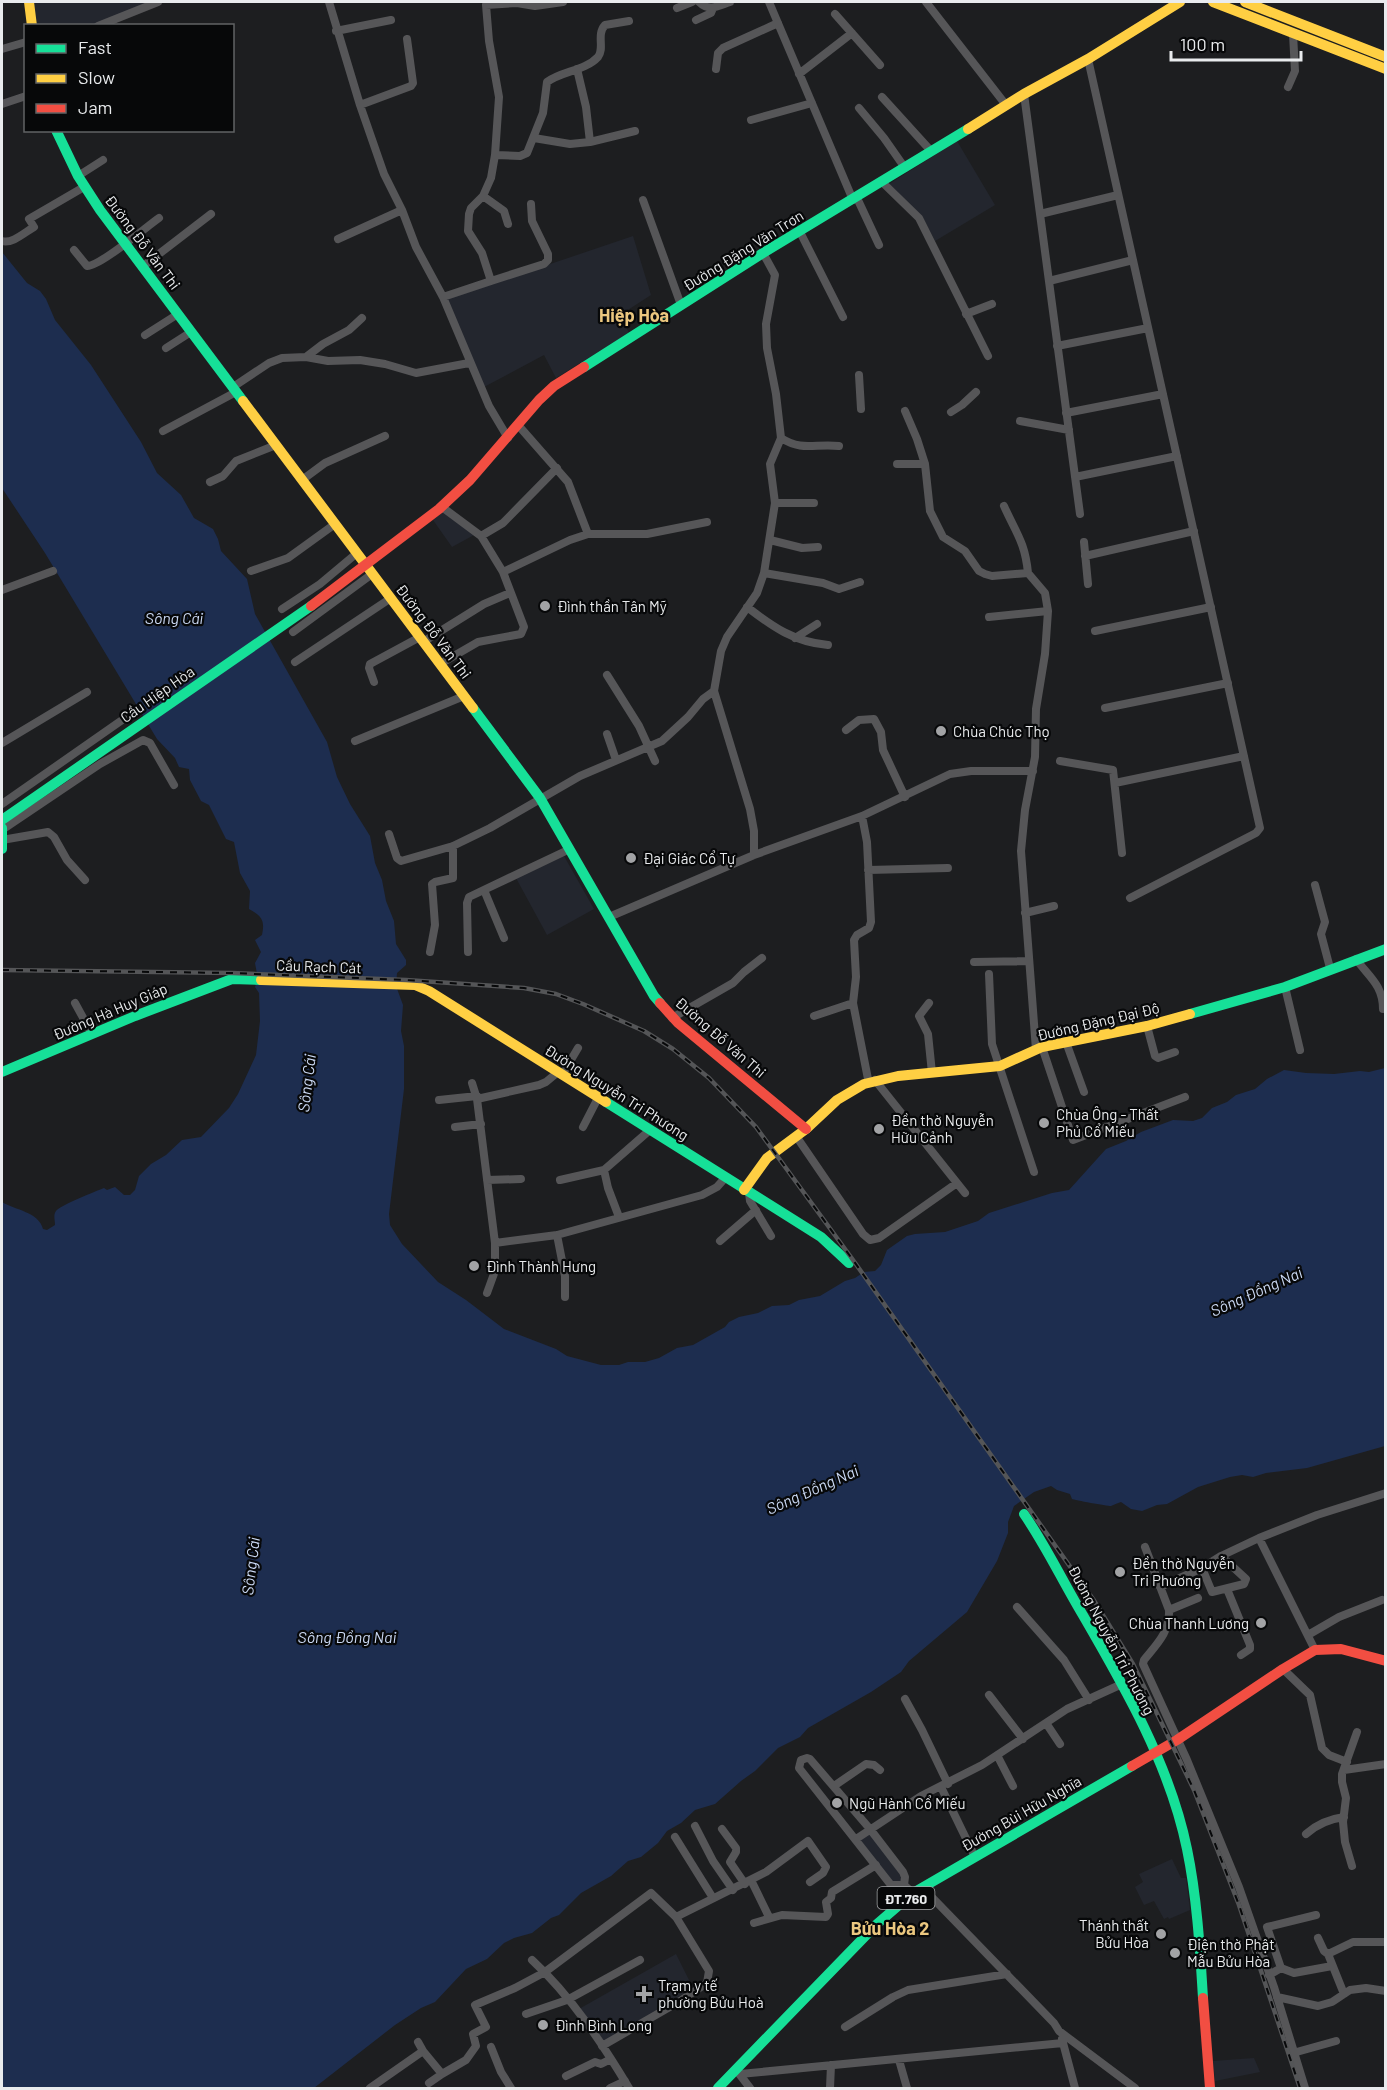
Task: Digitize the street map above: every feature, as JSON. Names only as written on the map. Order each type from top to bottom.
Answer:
[{"type":"main road","points":[[29,2],[32,24]]},
{"type":"main road","name":"Đường Đặng Văn Trơn","points":[[330,593],[370,570],[466,485],[537,402],[554,386],[763,253],[855,199],[1024,93],[1088,59],[1180,2]]},
{"type":"main road","points":[[1213,2],[1386,69]]},
{"type":"main road","points":[[1245,2],[1258,4],[1386,57]]},
{"type":"main road","name":"Đường Đỗ Văn Thi","points":[[57,132],[84,187],[142,267],[540,798],[654,996],[672,1018],[806,1129]]},
{"type":"main road","name":"Cầu Hiệp Hòa","points":[[2,820],[330,593]]},
{"type":"main road","points":[[2,829],[2,849]]},
{"type":"main road","name":"Đường Đặng Đại Độ","points":[[747,1191],[767,1158],[806,1129],[829,1106],[872,1079],[1000,1066],[1039,1049],[1147,1026],[1285,987],[1386,949]]},
{"type":"main road","name":"Cầu Rạch Cát","points":[[232,979],[406,984]]},
{"type":"main road","name":"Đường Hà Huy Giáp","points":[[2,1072],[232,979]]},
{"type":"main road","name":"Đường Nguyễn Tri Phương","points":[[406,984],[429,991],[809,1230],[833,1247],[847,1264]]},
{"type":"main road","name":"Đường Nguyễn Tri Phương","points":[[1022,1515],[1050,1558],[1122,1684],[1175,1806],[1187,1850],[1201,1964],[1210,2088]]},
{"type":"main road","points":[[1315,1650],[1341,1649],[1386,1661]]},
{"type":"main road","name":"Đường Bùi Hữu Nghĩa","points":[[718,2088],[738,2072],[877,1924],[917,1890],[1154,1754],[1315,1650]]},
{"type":"street","points":[[104,24],[158,2]]},
{"type":"street","points":[[328,2],[384,174],[402,210],[416,247],[443,297],[489,406],[508,438]]},
{"type":"street","points":[[491,281],[480,247],[468,231],[471,208],[483,196],[491,178],[495,155],[499,97],[489,41],[486,5],[517,3],[535,6],[563,2]]},
{"type":"street","points":[[676,8],[692,2]]},
{"type":"street","points":[[699,2],[707,8],[730,2]]},
{"type":"street","points":[[769,2],[855,199],[879,245]]},
{"type":"street","points":[[926,2],[1005,105]]},
{"type":"street","points":[[696,20],[711,14],[713,8]]},
{"type":"street","points":[[835,14],[880,64]]},
{"type":"street","points":[[336,31],[391,20]]},
{"type":"street","points":[[495,155],[520,156],[527,153],[543,114],[547,82],[577,69],[600,54],[602,28],[629,21]]},
{"type":"street","points":[[716,69],[718,53],[723,48],[778,23]]},
{"type":"street","points":[[799,74],[852,33]]},
{"type":"street","points":[[1288,87],[1295,71],[1293,34]]},
{"type":"street","points":[[360,105],[413,84],[407,39]]},
{"type":"street","points":[[2,49],[24,43]]},
{"type":"street","points":[[1088,59],[1260,828],[1130,898]]},
{"type":"street","points":[[577,69],[586,107],[590,142]]},
{"type":"street","points":[[1024,93],[1080,514]]},
{"type":"street","points":[[2,104],[24,97]]},
{"type":"street","points":[[882,97],[931,151]]},
{"type":"street","points":[[751,120],[812,103]]},
{"type":"street","points":[[859,108],[905,168]]},
{"type":"street","points":[[534,138],[570,144],[590,142],[635,131]]},
{"type":"street","points":[[78,176],[103,160]]},
{"type":"street","points":[[882,182],[920,218],[988,356]]},
{"type":"street","points":[[2,241],[9,242],[34,227],[29,219],[84,187]]},
{"type":"street","points":[[1040,214],[1118,195]]},
{"type":"street","points":[[483,196],[504,211],[508,224]]},
{"type":"street","points":[[643,200],[681,305]]},
{"type":"street","points":[[443,297],[544,264],[548,260],[548,254],[532,221],[531,204]]},
{"type":"street","points":[[338,239],[402,210]]},
{"type":"street","points":[[142,267],[211,214]]},
{"type":"street","points":[[74,250],[87,266],[92,266],[159,218]]},
{"type":"street","points":[[800,232],[843,318]]},
{"type":"street","points":[[754,855],[754,831],[750,809],[714,691],[721,651],[727,637],[757,592],[764,573],[775,503],[770,464],[781,438],[766,324],[774,275],[763,253]]},
{"type":"street","points":[[1049,281],[1133,260]]},
{"type":"street","points":[[966,314],[992,304]]},
{"type":"street","points":[[145,335],[178,314]]},
{"type":"street","points":[[306,357],[323,344],[349,330],[362,318]]},
{"type":"street","points":[[1058,346],[1148,328]]},
{"type":"street","points":[[166,348],[191,332]]},
{"type":"street","points":[[163,431],[235,390],[274,359],[306,357],[328,361],[368,361],[416,373],[470,363]]},
{"type":"street","points":[[859,375],[861,409]]},
{"type":"street","points":[[951,412],[968,401],[975,392]]},
{"type":"street","points":[[1066,413],[1163,394]]},
{"type":"street","points":[[905,411],[925,464],[930,511],[943,537],[965,551],[979,571],[985,574],[992,576],[1028,573]]},
{"type":"street","points":[[1020,421],[1069,430]]},
{"type":"street","points":[[518,425],[568,482],[588,534]]},
{"type":"street","points":[[302,480],[325,463],[385,436]]},
{"type":"street","points":[[781,438],[801,447],[822,444],[839,446]]},
{"type":"street","points":[[210,482],[223,476],[236,461],[276,445]]},
{"type":"street","points":[[1075,477],[1177,456]]},
{"type":"street","points":[[897,465],[925,464]]},
{"type":"street","points":[[481,536],[503,523],[557,468]]},
{"type":"street","points":[[775,503],[814,503]]},
{"type":"street","points":[[1004,506],[1021,538],[1028,573],[1045,593],[1047,611],[1045,654],[1036,709],[1035,757],[1021,851],[1029,961],[1039,1049],[1074,1140],[1185,1097]]},
{"type":"street","points":[[440,664],[478,642],[521,634],[524,627],[503,572],[481,536],[442,507]]},
{"type":"street","points":[[503,572],[570,540],[588,534],[647,534],[707,522]]},
{"type":"street","points":[[251,571],[288,558],[335,524]]},
{"type":"street","points":[[1085,556],[1194,531]]},
{"type":"street","points":[[770,540],[802,548],[818,548]]},
{"type":"street","points":[[1084,542],[1088,584]]},
{"type":"street","points":[[282,609],[320,584],[357,553]]},
{"type":"street","points":[[293,632],[370,570]]},
{"type":"street","points":[[2,590],[53,571]]},
{"type":"street","points":[[764,573],[823,583],[839,589],[860,582]]},
{"type":"street","points":[[374,682],[369,668],[370,664],[422,639],[484,604],[510,593]]},
{"type":"street","points":[[295,662],[391,598]]},
{"type":"street","points":[[747,607],[778,630],[795,638],[811,644],[828,645]]},
{"type":"street","points":[[1095,631],[1211,607]]},
{"type":"street","points":[[988,617],[1047,611]]},
{"type":"street","points":[[795,638],[817,624]]},
{"type":"street","points":[[608,675],[655,761]]},
{"type":"street","points":[[1105,708],[1228,683]]},
{"type":"street","points":[[389,834],[397,858],[401,861],[453,846],[616,759],[662,741],[703,699],[714,691]]},
{"type":"street","points":[[2,742],[87,692]]},
{"type":"street","points":[[355,741],[464,696]]},
{"type":"street","points":[[2,804],[135,711]]},
{"type":"street","points":[[846,730],[859,720],[874,718],[884,750],[905,797]]},
{"type":"street","points":[[607,734],[616,759]]},
{"type":"street","points":[[2,829],[100,764],[143,740],[150,743],[174,785]]},
{"type":"street","points":[[1115,783],[1245,756]]},
{"type":"street","points":[[1059,761],[1113,770],[1122,853]]},
{"type":"street","points":[[609,917],[754,855],[862,816],[950,774],[971,771],[1032,771]]},
{"type":"street","points":[[862,816],[871,925],[855,936],[854,940],[856,977],[853,1003],[872,1079],[965,1193]]},
{"type":"street","points":[[2,840],[48,832],[54,837],[67,860],[85,880]]},
{"type":"street","points":[[430,952],[435,925],[432,884],[453,878],[453,846]]},
{"type":"street","points":[[468,952],[467,899],[570,849]]},
{"type":"street","points":[[868,870],[948,868]]},
{"type":"street","points":[[1315,885],[1325,922],[1321,934],[1330,969]]},
{"type":"street","points":[[484,890],[504,938]]},
{"type":"street","points":[[1025,913],[1054,906]]},
{"type":"street","points":[[672,1018],[733,983],[762,958]]},
{"type":"street","points":[[1356,959],[1379,987],[1383,997],[1383,1009]]},
{"type":"street","points":[[974,962],[1029,961]]},
{"type":"street","points":[[989,974],[992,1044],[1034,1172]]},
{"type":"street","points":[[1285,987],[1300,1050]]},
{"type":"street","points":[[75,1003],[92,1034]]},
{"type":"street","points":[[814,1016],[853,1003]]},
{"type":"street","points":[[929,1003],[919,1016],[928,1034],[932,1073]]},
{"type":"street","points":[[1147,1026],[1155,1056],[1158,1058],[1175,1052]]},
{"type":"street","points":[[1066,1042],[1084,1092]]},
{"type":"street","points":[[439,1100],[477,1098],[539,1085],[560,1074],[578,1048]]},
{"type":"street","points":[[472,1083],[481,1124],[495,1243],[495,1271],[487,1293]]},
{"type":"street","points":[[583,1127],[598,1098]]},
{"type":"street","points":[[455,1127],[481,1124]]},
{"type":"street","points":[[560,1180],[604,1170],[650,1130]]},
{"type":"street","points":[[796,1137],[863,1234],[870,1240],[879,1238],[957,1183]]},
{"type":"street","points":[[604,1170],[619,1217]]},
{"type":"street","points":[[495,1243],[557,1236],[595,1226],[619,1217],[702,1195],[725,1178]]},
{"type":"street","points":[[488,1180],[521,1179]]},
{"type":"street","points":[[747,1191],[750,1201],[771,1236]]},
{"type":"street","points":[[720,1241],[756,1210]]},
{"type":"street","points":[[557,1236],[566,1276],[566,1297]]},
{"type":"street","points":[[1160,1587],[1259,1538],[1317,1515],[1386,1493]]},
{"type":"street","points":[[1259,1538],[1315,1650]]},
{"type":"street","points":[[1145,1547],[1169,1610],[1170,1620],[1167,1631],[1143,1664],[1218,1834],[1277,1997],[1305,2088]]},
{"type":"street","points":[[1202,1568],[1210,1591],[1244,1584],[1246,1579],[1221,1556]]},
{"type":"street","points":[[1227,1589],[1250,1645],[1250,1648],[1241,1655]]},
{"type":"street","points":[[1169,1610],[1198,1598]]},
{"type":"street","points":[[1308,1635],[1339,1617],[1382,1600]]},
{"type":"street","points":[[1017,1607],[1064,1660],[1089,1700]]},
{"type":"street","points":[[1283,1669],[1310,1695],[1322,1748],[1329,1755],[1346,1766],[1386,1764]]},
{"type":"street","points":[[856,1839],[921,1796],[944,1786],[997,1755],[1067,1709],[1122,1684]]},
{"type":"street","points":[[989,1695],[1023,1738]]},
{"type":"street","points":[[904,1699],[922,1730],[975,1857]]},
{"type":"street","points":[[1046,1723],[1060,1744]]},
{"type":"street","points":[[1352,1866],[1345,1842],[1346,1798],[1342,1782],[1357,1732]]},
{"type":"street","points":[[997,1755],[1013,1786]]},
{"type":"street","points":[[904,1885],[903,1872],[870,1829],[810,1759],[801,1760],[799,1768],[891,1885],[904,1885],[917,1890],[1007,1974],[1054,2023],[1063,2043],[1075,2088]]},
{"type":"street","points":[[834,1786],[866,1764],[876,1766],[880,1770]]},
{"type":"street","points":[[1306,1834],[1328,1819],[1344,1817]]},
{"type":"street","points":[[695,1826],[713,1862],[733,1890]]},
{"type":"street","points":[[722,1829],[736,1848],[730,1862],[748,1882],[769,1917]]},
{"type":"street","points":[[675,1837],[713,1898]]},
{"type":"street","points":[[676,1917],[748,1882],[808,1841],[826,1867],[823,1873],[810,1882]]},
{"type":"street","points":[[754,1923],[782,1915],[825,1917],[828,1914],[826,1902],[831,1898],[832,1892],[876,1865]]},
{"type":"street","points":[[429,2083],[467,2058],[476,2046],[473,2034],[486,2027],[475,2006],[545,1972],[648,1893],[652,1894],[676,1917],[709,1971],[707,1983],[602,2046]]},
{"type":"street","points":[[1281,1968],[1267,1926],[1316,1915]]},
{"type":"street","points":[[1318,1938],[1322,1948],[1328,1954],[1344,1994]]},
{"type":"street","points":[[1328,1954],[1353,1942],[1386,1942]]},
{"type":"street","points":[[532,1960],[545,1972],[602,2046],[629,2088]]},
{"type":"street","points":[[526,2014],[567,2000],[640,1960]]},
{"type":"street","points":[[1281,1968],[1294,1973],[1332,1966]]},
{"type":"street","points":[[1269,1975],[1281,1968]]},
{"type":"street","points":[[845,2027],[908,1990],[1007,1974]]},
{"type":"street","points":[[1277,1997],[1323,2006],[1350,1990],[1366,1988],[1386,1990]]},
{"type":"street","points":[[1059,2031],[1135,2088]]},
{"type":"street","points":[[1293,2053],[1336,2041]]},
{"type":"street","points":[[418,2042],[442,2074]]},
{"type":"street","points":[[738,2072],[772,2073],[831,2065],[1063,2043]]},
{"type":"street","points":[[491,2047],[501,2072],[511,2088]]},
{"type":"street","points":[[370,2088],[423,2051]]},
{"type":"street","points":[[566,2076],[594,2062],[601,2064],[611,2059]]},
{"type":"street","points":[[899,2060],[907,2088]]},
{"type":"street","points":[[830,2088],[831,2065]]},
{"type":"street","points":[[738,2072],[750,2088]]},
{"type":"street","points":[[610,2088],[625,2081]]},
{"type":"shaded area","points":[[31,2],[149,2],[95,24],[34,24]]},
{"type":"shaded area","points":[[957,141],[995,205],[935,241],[922,216],[889,184]]},
{"type":"shaded area","points":[[633,236],[651,295],[620,315],[629,333],[556,378],[544,355],[484,387],[447,299]]},
{"type":"shaded area","points":[[443,512],[474,535],[452,547],[433,520]]},
{"type":"shaded area","points":[[564,856],[594,909],[547,935],[516,878]]},
{"type":"shaded area","points":[[869,1833],[902,1876],[901,1882],[893,1883],[860,1840]]},
{"type":"shaded area","points":[[1172,1859],[1181,1878],[1186,1878],[1190,1910],[1164,1919],[1154,1901],[1144,1905],[1135,1887],[1143,1882],[1139,1874]]},
{"type":"shaded area","name":"Trạm y tế phường Bửu Hoà","points":[[676,1954],[693,1988],[603,2042],[579,2009]]},
{"type":"shaded area","points":[[1254,2058],[1260,2072],[1215,2081],[1213,2061]]},
{"type":"water","name":"Sông Đồng Nai","points":[[2,252],[27,283],[40,291],[46,299],[55,320],[91,365],[141,442],[157,473],[181,495],[194,518],[213,529],[221,551],[247,579],[255,614],[327,742],[337,777],[350,804],[370,836],[375,863],[394,921],[396,944],[406,960],[406,965],[397,973],[396,986],[403,1005],[401,1031],[404,1046],[404,1089],[389,1214],[390,1225],[402,1244],[438,1282],[504,1329],[556,1349],[567,1356],[601,1365],[645,1362],[659,1358],[677,1348],[693,1345],[739,1317],[758,1313],[772,1306],[789,1305],[799,1300],[820,1296],[864,1272],[875,1271],[881,1265],[887,1250],[907,1236],[945,1232],[978,1221],[989,1213],[1052,1193],[1069,1190],[1106,1149],[1173,1120],[1193,1121],[1202,1118],[1212,1108],[1227,1102],[1236,1095],[1255,1089],[1284,1070],[1334,1074],[1369,1072],[1385,1068],[1385,1446],[1307,1468],[1266,1473],[1253,1477],[1242,1475],[1230,1477],[1198,1487],[1167,1504],[1142,1511],[1131,1509],[1121,1502],[1111,1506],[1074,1500],[1070,1494],[1051,1486],[1034,1492],[1014,1506],[1008,1522],[1008,1533],[997,1561],[967,1612],[909,1661],[901,1672],[808,1728],[800,1737],[778,1748],[755,1771],[715,1804],[695,1810],[681,1823],[667,1831],[658,1843],[641,1857],[628,1861],[611,1876],[581,1893],[559,1915],[551,1918],[532,1933],[504,1943],[487,1959],[466,1969],[435,2002],[395,2025],[314,2088],[2,2088],[2,1202],[32,1215],[41,1223],[43,1229],[47,1230],[55,1225],[56,1211],[86,1195],[104,1188],[107,1190],[115,1187],[124,1195],[130,1195],[135,1190],[139,1176],[151,1164],[166,1155],[182,1140],[201,1137],[229,1108],[256,1055],[260,1021],[259,993],[255,987],[258,979],[255,963],[261,952],[255,940],[262,935],[263,922],[260,916],[249,909],[250,891],[240,873],[234,842],[226,839],[209,805],[201,801],[190,780],[189,769],[179,767],[175,758],[157,739],[45,553],[2,488]]},
{"type":"railway","points":[[2,970],[232,973],[406,980],[524,988],[556,994],[644,1031],[673,1049],[709,1078],[756,1127],[853,1260],[1093,1599],[1133,1664],[1194,1790],[1239,1905],[1300,2088]]},
{"type":"traffic: fast","points":[[584,367],[763,253],[968,129]]},
{"type":"traffic: fast","points":[[57,132],[78,176],[100,210],[243,401]]},
{"type":"traffic: fast","points":[[2,820],[311,606]]},
{"type":"traffic: fast","points":[[473,708],[540,798],[660,1003]]},
{"type":"traffic: fast","points":[[2,828],[2,849]]},
{"type":"traffic: fast","points":[[1190,1014],[1285,987],[1386,949]]},
{"type":"traffic: fast","points":[[2,1072],[135,1016],[232,979],[261,980]]},
{"type":"traffic: fast","points":[[606,1102],[821,1237],[849,1263]]},
{"type":"traffic: fast","points":[[1024,1514],[1045,1547],[1126,1692],[1142,1722],[1168,1784],[1179,1816],[1190,1867],[1198,1923],[1203,1998]]},
{"type":"traffic: fast","points":[[718,2088],[877,1924],[913,1893],[1132,1766]]},
{"type":"traffic: slow","points":[[29,2],[32,24]]},
{"type":"traffic: slow","points":[[968,129],[1180,2]]},
{"type":"traffic: slow","points":[[1213,2],[1386,69]]},
{"type":"traffic: slow","points":[[1245,2],[1386,57]]},
{"type":"traffic: slow","points":[[243,401],[473,708]]},
{"type":"traffic: slow","points":[[261,980],[415,985],[429,991],[606,1102]]},
{"type":"traffic: slow","points":[[744,1190],[767,1158],[806,1129],[837,1100],[864,1084],[898,1076],[1000,1066],[1042,1047],[1147,1026],[1190,1014]]},
{"type":"traffic: jam","points":[[311,606],[439,509],[470,480],[539,400],[554,386],[584,367]]},
{"type":"traffic: jam","points":[[660,1003],[678,1023],[806,1129]]},
{"type":"traffic: jam","points":[[1132,1766],[1177,1740],[1315,1650],[1341,1649],[1386,1661]]},
{"type":"traffic: jam","points":[[1203,1998],[1210,2088]]},
{"type":"place","name":"Đình thần Tân Mỹ","points":[[545,606]]},
{"type":"place","name":"Chùa Chúc Thọ","points":[[941,731]]},
{"type":"place","name":"Đại Giác Cổ Tự","points":[[631,858]]},
{"type":"place","name":"Chùa Ông - Thất Phủ Cổ Miếu","points":[[1044,1123]]},
{"type":"place","name":"Đền thờ Nguyễn Hữu Cảnh","points":[[879,1129]]},
{"type":"place","name":"Đình Thành Hưng","points":[[474,1266]]},
{"type":"place","name":"Đền thờ Nguyễn Tri Phương","points":[[1120,1572]]},
{"type":"place","name":"Chùa Thanh Lương","points":[[1261,1623]]},
{"type":"place","name":"Ngũ Hành Cổ Miếu","points":[[837,1803]]},
{"type":"place","name":"Thánh thất Bửu Hòa","points":[[1161,1934]]},
{"type":"place","name":"Điện thờ Phật Mẫu Bửu Hòa","points":[[1175,1953]]},
{"type":"place","name":"Trạm y tế phường Bửu Hoà","points":[[644,1994]]},
{"type":"place","name":"Đình Bình Long","points":[[543,2025]]},
{"type":"district","name":"Hiệp Hòa","points":[[634,315]]},
{"type":"district","name":"Bửu Hòa 2","points":[[890,1928]]},
{"type":"water label","name":"Sông Cái","points":[[174,617]]},
{"type":"water label","name":"Sông Cái","points":[[306,1083]]},
{"type":"water label","name":"Sông Cái","points":[[250,1566]]}]
